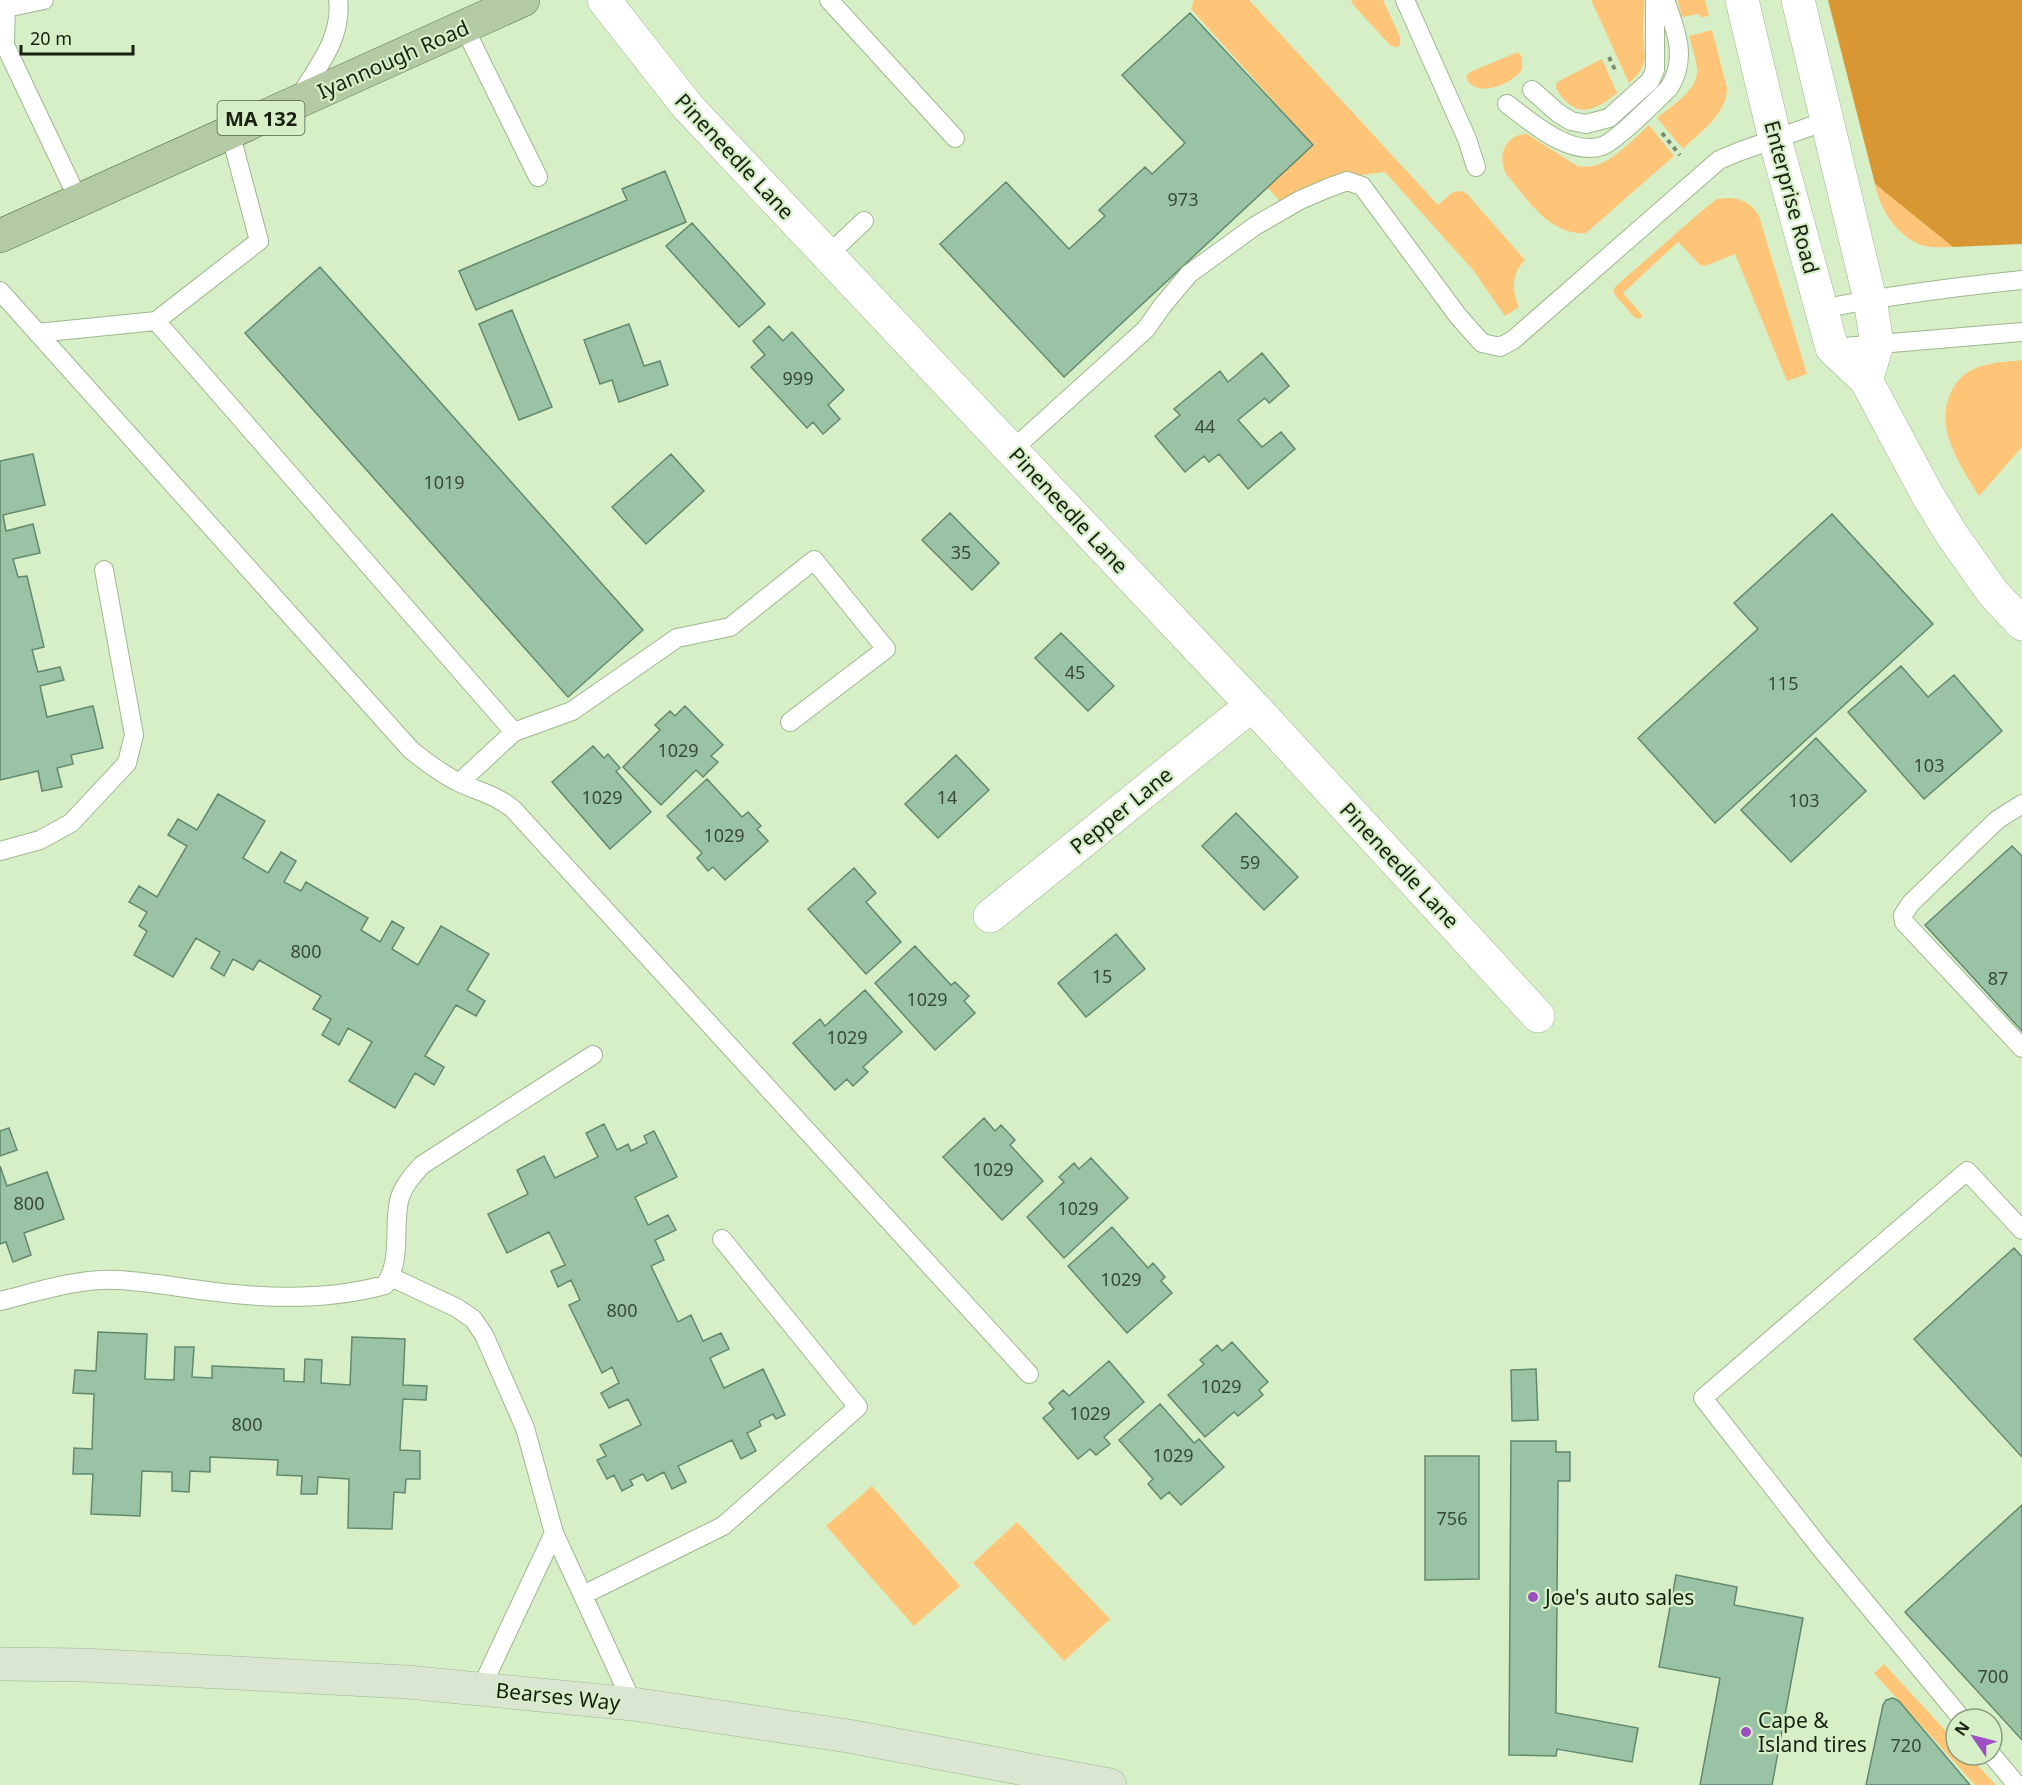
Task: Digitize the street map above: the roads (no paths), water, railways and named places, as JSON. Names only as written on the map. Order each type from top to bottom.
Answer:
[{"type":"main road","name":"Iyannough Road","points":[[0,236],[523,0]]},
{"type":"main road","name":"Bearses Way","points":[[0,1664],[84,1665],[285,1674],[481,1688],[633,1704],[848,1736],[1110,1785]]},
{"type":"street","name":"Pineneedle Lane","points":[[604,0],[688,107],[1252,705],[1538,1016]]},
{"type":"street","name":"Enterprise Road","points":[[1742,0],[1775,139],[1832,348]]},
{"type":"street","points":[[1798,0],[1870,299],[1877,345],[1866,380]]},
{"type":"street","points":[[1832,348],[1866,380],[1952,536],[1993,593],[2022,624]]},
{"type":"street","name":"Pepper Lane","points":[[990,916],[1252,705]]},
{"type":"lane","points":[[44,0],[6,4],[3,43],[79,201]]},
{"type":"lane","points":[[296,103],[333,40],[340,21],[339,0]]},
{"type":"lane","points":[[829,0],[955,138]]},
{"type":"lane","points":[[1405,0],[1467,139],[1476,167]]},
{"type":"lane","points":[[1532,90],[1558,113],[1571,121],[1586,124],[1609,118],[1650,81],[1654,70],[1655,0]]},
{"type":"lane","points":[[1507,104],[1560,141],[1589,149],[1605,146],[1669,88],[1676,77],[1680,64],[1679,52],[1665,0]]},
{"type":"lane","points":[[464,27],[538,177]]},
{"type":"lane","points":[[1012,450],[1146,329],[1162,305],[1189,274],[1255,226],[1300,200],[1328,188],[1347,182],[1362,186],[1458,316],[1482,343],[1500,347],[1513,340],[1719,160],[1826,121]]},
{"type":"lane","points":[[37,333],[156,321],[260,241],[230,132]]},
{"type":"lane","points":[[828,255],[864,222]]},
{"type":"lane","points":[[1822,309],[1929,290],[2022,280]]},
{"type":"lane","points":[[0,291],[411,750],[432,768],[499,798],[513,809],[1029,1374]]},
{"type":"lane","points":[[156,321],[514,732]]},
{"type":"lane","points":[[1832,348],[2022,332]]},
{"type":"lane","points":[[460,782],[514,732],[572,711],[677,638],[730,627],[814,560],[886,649],[790,722]]},
{"type":"lane","points":[[0,851],[40,840],[70,823],[127,763],[134,735],[104,570]]},
{"type":"lane","points":[[2022,804],[1997,820],[1911,903],[1904,915],[1904,922],[2022,1048]]},
{"type":"lane","points":[[0,1301],[73,1284],[115,1280],[234,1294],[281,1297],[363,1291],[385,1285],[391,1276],[399,1200],[409,1180],[422,1165],[593,1055]]},
{"type":"lane","points":[[1952,1707],[1821,1550],[1703,1398],[1967,1171],[2022,1230]]},
{"type":"lane","points":[[584,1595],[723,1526],[858,1407],[722,1239]]},
{"type":"lane","points":[[391,1276],[457,1308],[473,1319],[484,1335],[525,1428],[554,1533],[633,1704]]},
{"type":"lane","points":[[481,1688],[554,1533]]},
{"type":"lane","points":[[2002,1767],[2017,1785]]},
{"type":"place","name":"Joe's auto sales","points":[[1533,1597]]},
{"type":"place","name":"Cape & Island tires","points":[[1746,1732]]}]
